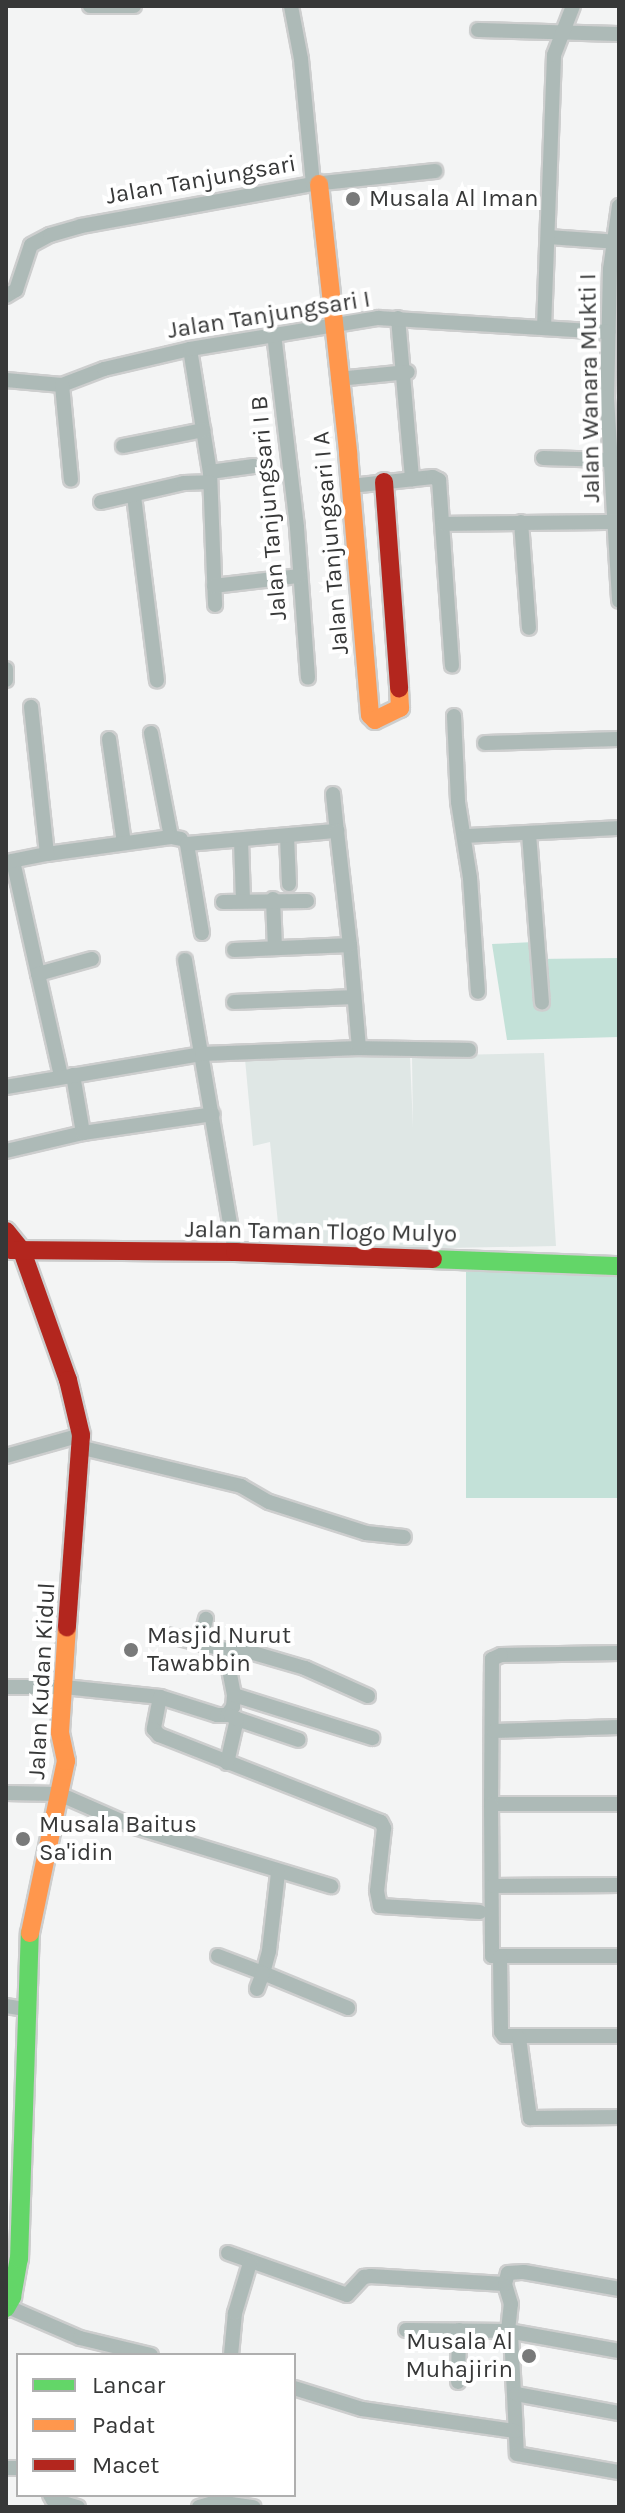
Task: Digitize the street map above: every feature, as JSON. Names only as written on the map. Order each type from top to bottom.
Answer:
[{"type":"street","points":[[90,6],[132,6]]},
{"type":"street","name":"Jalan Tanjungsari","points":[[291,6],[301,59],[333,328]]},
{"type":"street","points":[[544,328],[554,55],[573,6]]},
{"type":"street","points":[[478,30],[619,34]]},
{"type":"street","points":[[316,184],[435,171]]},
{"type":"street","name":"Jalan Tanjungsari","points":[[6,296],[16,290],[31,245],[50,235],[124,217],[316,184]]},
{"type":"street","name":"Jalan Wanara Mukti I","points":[[619,206],[614,307],[609,332],[610,460],[619,601]]},
{"type":"street","points":[[548,237],[616,241]]},
{"type":"street","points":[[402,318],[414,479]]},
{"type":"street","name":"Jalan Tanjungsari I","points":[[6,380],[62,385],[104,369],[190,349],[274,334],[402,318],[609,332]]},
{"type":"street","name":"Jalan Tanjungsari I A","points":[[333,328],[351,486],[371,718],[375,720],[399,710],[400,705],[384,482]]},
{"type":"street","name":"Jalan Tanjungsari I B","points":[[274,334],[308,678]]},
{"type":"street","points":[[190,349],[209,477],[215,605]]},
{"type":"street","points":[[338,379],[405,372]]},
{"type":"street","points":[[62,385],[71,480]]},
{"type":"street","points":[[123,446],[203,430]]},
{"type":"street","points":[[543,458],[610,460]]},
{"type":"street","points":[[101,502],[254,466]]},
{"type":"street","points":[[351,486],[414,479],[439,480],[452,666]]},
{"type":"street","points":[[134,496],[157,681]]},
{"type":"street","points":[[521,522],[529,628]]},
{"type":"street","points":[[444,524],[616,522]]},
{"type":"street","points":[[214,586],[299,576]]},
{"type":"street","points":[[6,669],[6,680]]},
{"type":"street","points":[[31,707],[47,854]]},
{"type":"street","points":[[454,716],[458,802],[466,836],[478,992]]},
{"type":"street","points":[[151,733],[171,837]]},
{"type":"street","points":[[109,739],[124,843]]},
{"type":"street","points":[[485,743],[619,739]]},
{"type":"street","points":[[333,794],[359,1048]]},
{"type":"street","points":[[466,836],[619,828]]},
{"type":"street","points":[[83,1133],[9,862],[171,837],[187,844],[337,831]]},
{"type":"street","points":[[529,834],[542,1003]]},
{"type":"street","points":[[287,836],[289,884]]},
{"type":"street","points":[[241,840],[243,901]]},
{"type":"street","points":[[187,844],[202,933]]},
{"type":"street","points":[[273,899],[275,948]]},
{"type":"street","points":[[223,902],[273,899],[307,901]]},
{"type":"street","points":[[234,950],[350,945]]},
{"type":"street","points":[[38,974],[92,959]]},
{"type":"street","points":[[185,960],[235,1252]]},
{"type":"street","points":[[234,1002],[354,997]]},
{"type":"street","points":[[6,1087],[202,1054],[359,1048],[469,1050]]},
{"type":"street","points":[[6,1151],[83,1133],[213,1114]]},
{"type":"street","name":"Jalan Kudan Kidul","points":[[6,1231],[68,1380],[80,1441],[60,1732],[66,1761],[32,1909],[14,2134],[19,2259],[7,2308]]},
{"type":"street","name":"Jalan Taman Tlogo Mulyo","points":[[14,1250],[235,1252],[619,1266]]},
{"type":"street","points":[[6,1456],[80,1441],[241,1486],[269,1502],[366,1533],[404,1537]]},
{"type":"street","points":[[200,1643],[206,1619]]},
{"type":"street","points":[[167,1635],[230,1651],[261,1653],[368,1696]]},
{"type":"street","points":[[227,1763],[234,1695],[227,1674],[230,1651]]},
{"type":"street","points":[[619,1653],[501,1655],[492,1662],[494,1731],[490,1954],[500,1957],[619,1956]]},
{"type":"street","points":[[6,1687],[64,1687],[160,1697],[299,1740]]},
{"type":"street","points":[[234,1695],[372,1738]]},
{"type":"street","points":[[160,1697],[155,1733],[378,1820],[384,1828],[379,1903],[383,1907],[480,1912]]},
{"type":"street","points":[[494,1731],[619,1727]]},
{"type":"street","points":[[6,1793],[59,1794],[135,1827],[278,1873],[331,1886]]},
{"type":"street","points":[[492,1801],[619,1804]]},
{"type":"street","points":[[257,1989],[269,1951],[278,1873]]},
{"type":"street","points":[[492,1886],[619,1885]]},
{"type":"street","points":[[218,1956],[348,2008]]},
{"type":"street","points":[[500,1957],[501,2032],[519,2038],[619,2036]]},
{"type":"street","points":[[6,2006],[26,2009]]},
{"type":"street","points":[[519,2038],[530,2118],[619,2117]]},
{"type":"street","points":[[228,2253],[347,2295],[364,2277],[370,2276],[506,2278],[524,2272],[619,2289]]},
{"type":"street","points":[[231,2353],[235,2313],[250,2263]]},
{"type":"street","points":[[506,2278],[511,2304],[517,2454],[619,2472]]},
{"type":"street","points":[[7,2308],[80,2338],[143,2353]]},
{"type":"street","points":[[406,2330],[510,2332],[619,2351]]},
{"type":"street","points":[[458,2382],[459,2330]]},
{"type":"street","points":[[296,2389],[362,2409],[515,2431]]},
{"type":"street","points":[[516,2394],[619,2413]]},
{"type":"street","points":[[51,2497],[78,2507]]},
{"type":"street","points":[[199,2507],[217,2502],[254,2507]]},
{"type":"shaded area","points":[[544,1053],[556,1246],[398,1249],[280,1244],[270,1142],[253,1146],[245,1059],[410,1056],[413,1128],[412,1056]]},
{"type":"green space","points":[[534,942],[535,959],[619,958],[619,1037],[507,1040],[492,944]]},
{"type":"green space","points":[[466,1272],[619,1272],[619,1498],[466,1498]]},
{"type":"traffic: fast","points":[[433,1259],[619,1266]]},
{"type":"traffic: fast","points":[[6,2308],[12,2297],[19,2259],[30,1933]]},
{"type":"traffic: slow","points":[[319,184],[348,453],[370,715],[375,720],[400,708],[399,688]]},
{"type":"traffic: slow","points":[[30,1933],[66,1761],[60,1732],[67,1627]]},
{"type":"traffic: jam","points":[[384,482],[399,688]]},
{"type":"traffic: jam","points":[[6,1231],[22,1251],[68,1380],[81,1435],[67,1627]]},
{"type":"traffic: jam","points":[[10,1250],[235,1252],[433,1259]]},
{"type":"place","name":"Musala Al Iman","points":[[353,199]]},
{"type":"place","name":"Masjid Nurut Tawabbin","points":[[131,1650]]},
{"type":"place","name":"Musala Baitus Sa'idin","points":[[23,1839]]},
{"type":"place","name":"Musala Al Muhajirin","points":[[529,2356]]}]
